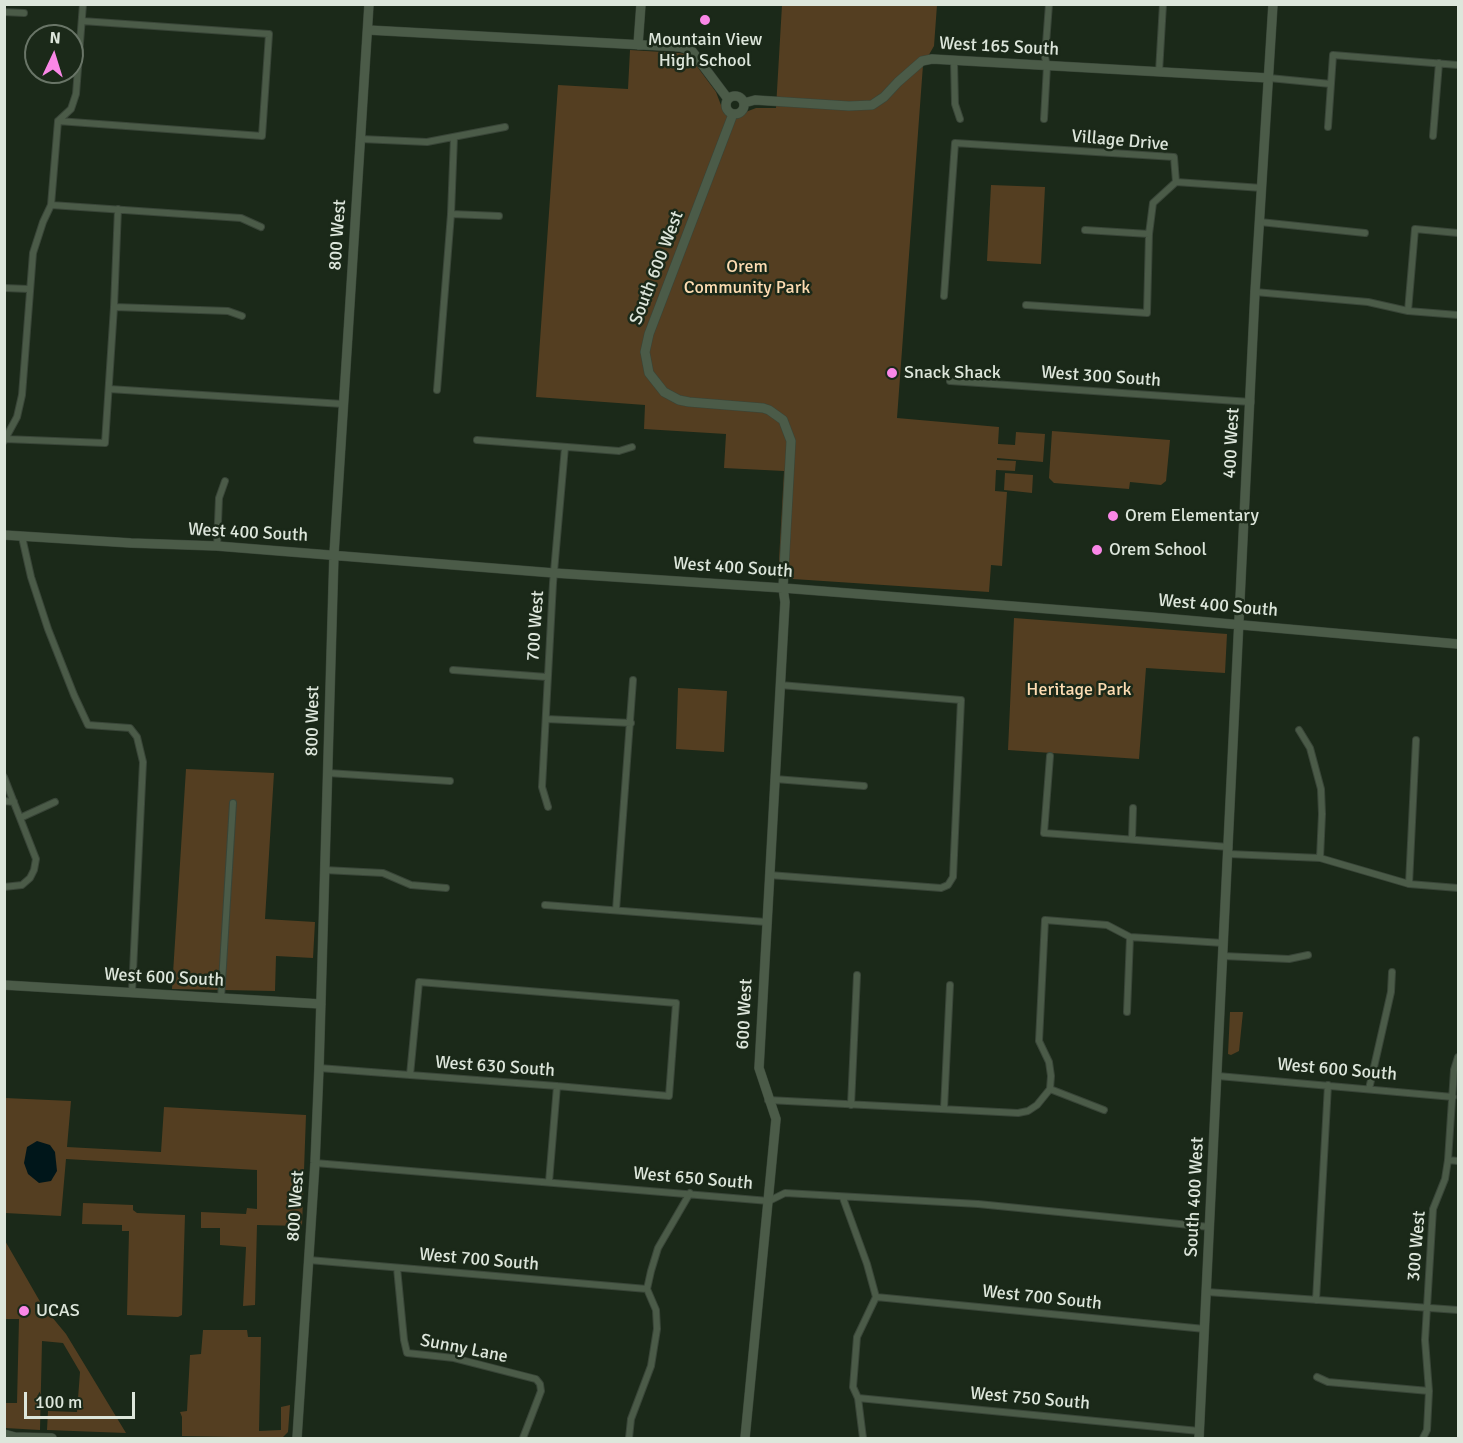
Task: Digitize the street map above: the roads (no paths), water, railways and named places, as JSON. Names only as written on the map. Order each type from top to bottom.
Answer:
[{"type":"street","points":[[83,4],[76,94],[71,109],[58,121],[51,205],[33,253],[22,395],[17,417],[5,440],[105,443],[118,209]]},
{"type":"street","name":"800 West","points":[[297,1438],[319,1068],[334,554],[369,4]]},
{"type":"street","points":[[638,45],[641,4]]},
{"type":"street","points":[[1044,119],[1049,4]]},
{"type":"street","points":[[1159,72],[1163,4]]},
{"type":"street","name":"400 West","points":[[1223,956],[1238,624],[1274,4]]},
{"type":"street","points":[[4,12],[24,13]]},
{"type":"street","points":[[58,121],[262,136],[269,34],[82,21]]},
{"type":"street","points":[[368,30],[680,47],[692,51],[728,99],[727,109],[734,114],[742,110],[744,103]]},
{"type":"street","points":[[1328,126],[1333,55],[1458,65]]},
{"type":"street","name":"West 165 South","points":[[728,99],[737,96],[744,103],[755,100],[853,106],[872,105],[884,98],[922,61],[1269,78]]},
{"type":"street","points":[[954,61],[955,104],[960,119]]},
{"type":"street","points":[[1433,136],[1439,63]]},
{"type":"street","points":[[1269,78],[1331,84]]},
{"type":"street","name":"South 600 West","points":[[734,114],[649,334],[646,360],[653,379],[664,392],[673,397],[689,402],[763,408],[779,416],[786,425],[790,441],[783,588]]},
{"type":"street","points":[[361,139],[427,142],[505,127]]},
{"type":"street","points":[[438,390],[451,214],[454,137]]},
{"type":"street","name":"Village Drive","points":[[944,296],[955,144],[1174,158],[1176,182]]},
{"type":"street","points":[[1026,305],[1147,313],[1149,234],[1153,203],[1176,182],[1262,188]]},
{"type":"street","points":[[51,205],[241,218],[261,226]]},
{"type":"street","points":[[451,214],[499,216]]},
{"type":"street","points":[[1260,222],[1365,233]]},
{"type":"street","points":[[1408,311],[1415,229],[1458,233]]},
{"type":"street","points":[[1085,230],[1149,234]]},
{"type":"street","points":[[4,288],[29,289]]},
{"type":"street","points":[[1256,292],[1368,302],[1408,311],[1458,315]]},
{"type":"street","points":[[114,307],[228,311],[242,316]]},
{"type":"street","name":"West 300 South","points":[[950,381],[1251,402]]},
{"type":"street","points":[[109,389],[343,404]]},
{"type":"street","points":[[477,440],[619,451],[632,447]]},
{"type":"street","name":"700 West","points":[[548,807],[542,787],[547,677],[566,447]]},
{"type":"street","points":[[217,546],[219,498],[225,481]]},
{"type":"street","name":"West 400 South","points":[[4,535],[334,554],[554,573],[783,588],[1238,624],[1458,644]]},
{"type":"street","points":[[22,537],[31,577],[48,630],[88,725],[130,728],[137,737],[143,762],[132,992]]},
{"type":"street","name":"600 West","points":[[745,1438],[776,1119],[759,1068],[785,602],[783,588]]},
{"type":"street","points":[[453,670],[547,677]]},
{"type":"street","points":[[616,910],[633,680]]},
{"type":"street","points":[[769,875],[941,888],[948,885],[953,877],[961,700],[780,685]]},
{"type":"street","points":[[546,719],[631,723]]},
{"type":"street","points":[[1299,730],[1310,748],[1321,789],[1320,858]]},
{"type":"street","points":[[1409,884],[1416,741]]},
{"type":"street","points":[[1050,756],[1044,833],[1132,839],[1229,851],[1320,858],[1409,884],[1458,888]]},
{"type":"street","points":[[328,773],[450,781]]},
{"type":"street","points":[[4,777],[36,859],[30,878],[22,885],[4,887]]},
{"type":"street","points":[[775,779],[864,786]]},
{"type":"street","points":[[4,801],[14,802]]},
{"type":"street","points":[[20,818],[55,802]]},
{"type":"street","points":[[221,998],[233,803]]},
{"type":"street","points":[[1132,839],[1133,808]]},
{"type":"street","points":[[324,870],[383,873],[411,885],[446,888]]},
{"type":"street","points":[[545,905],[766,922]]},
{"type":"street","points":[[768,1100],[1018,1113],[1037,1106],[1050,1089],[1049,1062],[1039,1041],[1045,920],[1107,925],[1130,938],[1223,943]]},
{"type":"street","points":[[1127,1012],[1130,938]]},
{"type":"street","points":[[1223,956],[1289,959],[1308,955]]},
{"type":"street","name":"South 400 West","points":[[1199,1435],[1223,956]]},
{"type":"street","points":[[1369,1089],[1391,992],[1392,972]]},
{"type":"street","points":[[851,1105],[857,975]]},
{"type":"street","name":"West 630 South","points":[[319,1068],[669,1096],[676,1003],[419,982],[410,1075]]},
{"type":"street","name":"West 600 South","points":[[4,985],[321,1004]]},
{"type":"street","points":[[944,1109],[950,985]]},
{"type":"street","name":"300 West","points":[[1423,1438],[1430,1391],[1425,1340],[1433,1209],[1445,1179],[1454,1070],[1458,1058]]},
{"type":"street","name":"West 600 South","points":[[1218,1076],[1453,1097]]},
{"type":"street","points":[[1316,1300],[1328,1085]]},
{"type":"street","points":[[549,1182],[557,1086]]},
{"type":"street","points":[[1050,1089],[1104,1110]]},
{"type":"street","points":[[1448,1160],[1458,1161]]},
{"type":"street","name":"West 650 South","points":[[315,1163],[769,1201],[785,1193],[978,1204],[1210,1227]]},
{"type":"street","points":[[628,1438],[631,1419],[651,1366],[657,1329],[656,1310],[647,1289],[658,1248],[690,1193]]},
{"type":"street","points":[[843,1198],[867,1264],[876,1297],[857,1337],[853,1387],[858,1398],[863,1438]]},
{"type":"street","name":"West 700 South","points":[[309,1260],[647,1289]]},
{"type":"street","name":"Sunny Lane","points":[[397,1268],[407,1353],[454,1358],[536,1379],[540,1384],[541,1391],[523,1438]]},
{"type":"street","points":[[1207,1292],[1458,1310]]},
{"type":"street","name":"West 700 South","points":[[876,1297],[1205,1329]]},
{"type":"street","points":[[1317,1377],[1328,1382],[1430,1391]]},
{"type":"street","name":"West 750 South","points":[[858,1398],[1199,1435]]},
{"type":"street","points":[[4,1434],[12,1438],[52,1438]]},
{"type":"place","name":"Mountain View High School","points":[[705,20]]},
{"type":"place","name":"Snack Shack","points":[[892,373]]},
{"type":"place","name":"Orem Elementary","points":[[1113,516]]},
{"type":"place","name":"Orem School","points":[[1097,550]]},
{"type":"place","name":"UCAS","points":[[24,1311]]},
{"type":"park label","name":"Orem Community Park","points":[[747,277]]},
{"type":"park label","name":"Heritage Park","points":[[1079,690]]}]
